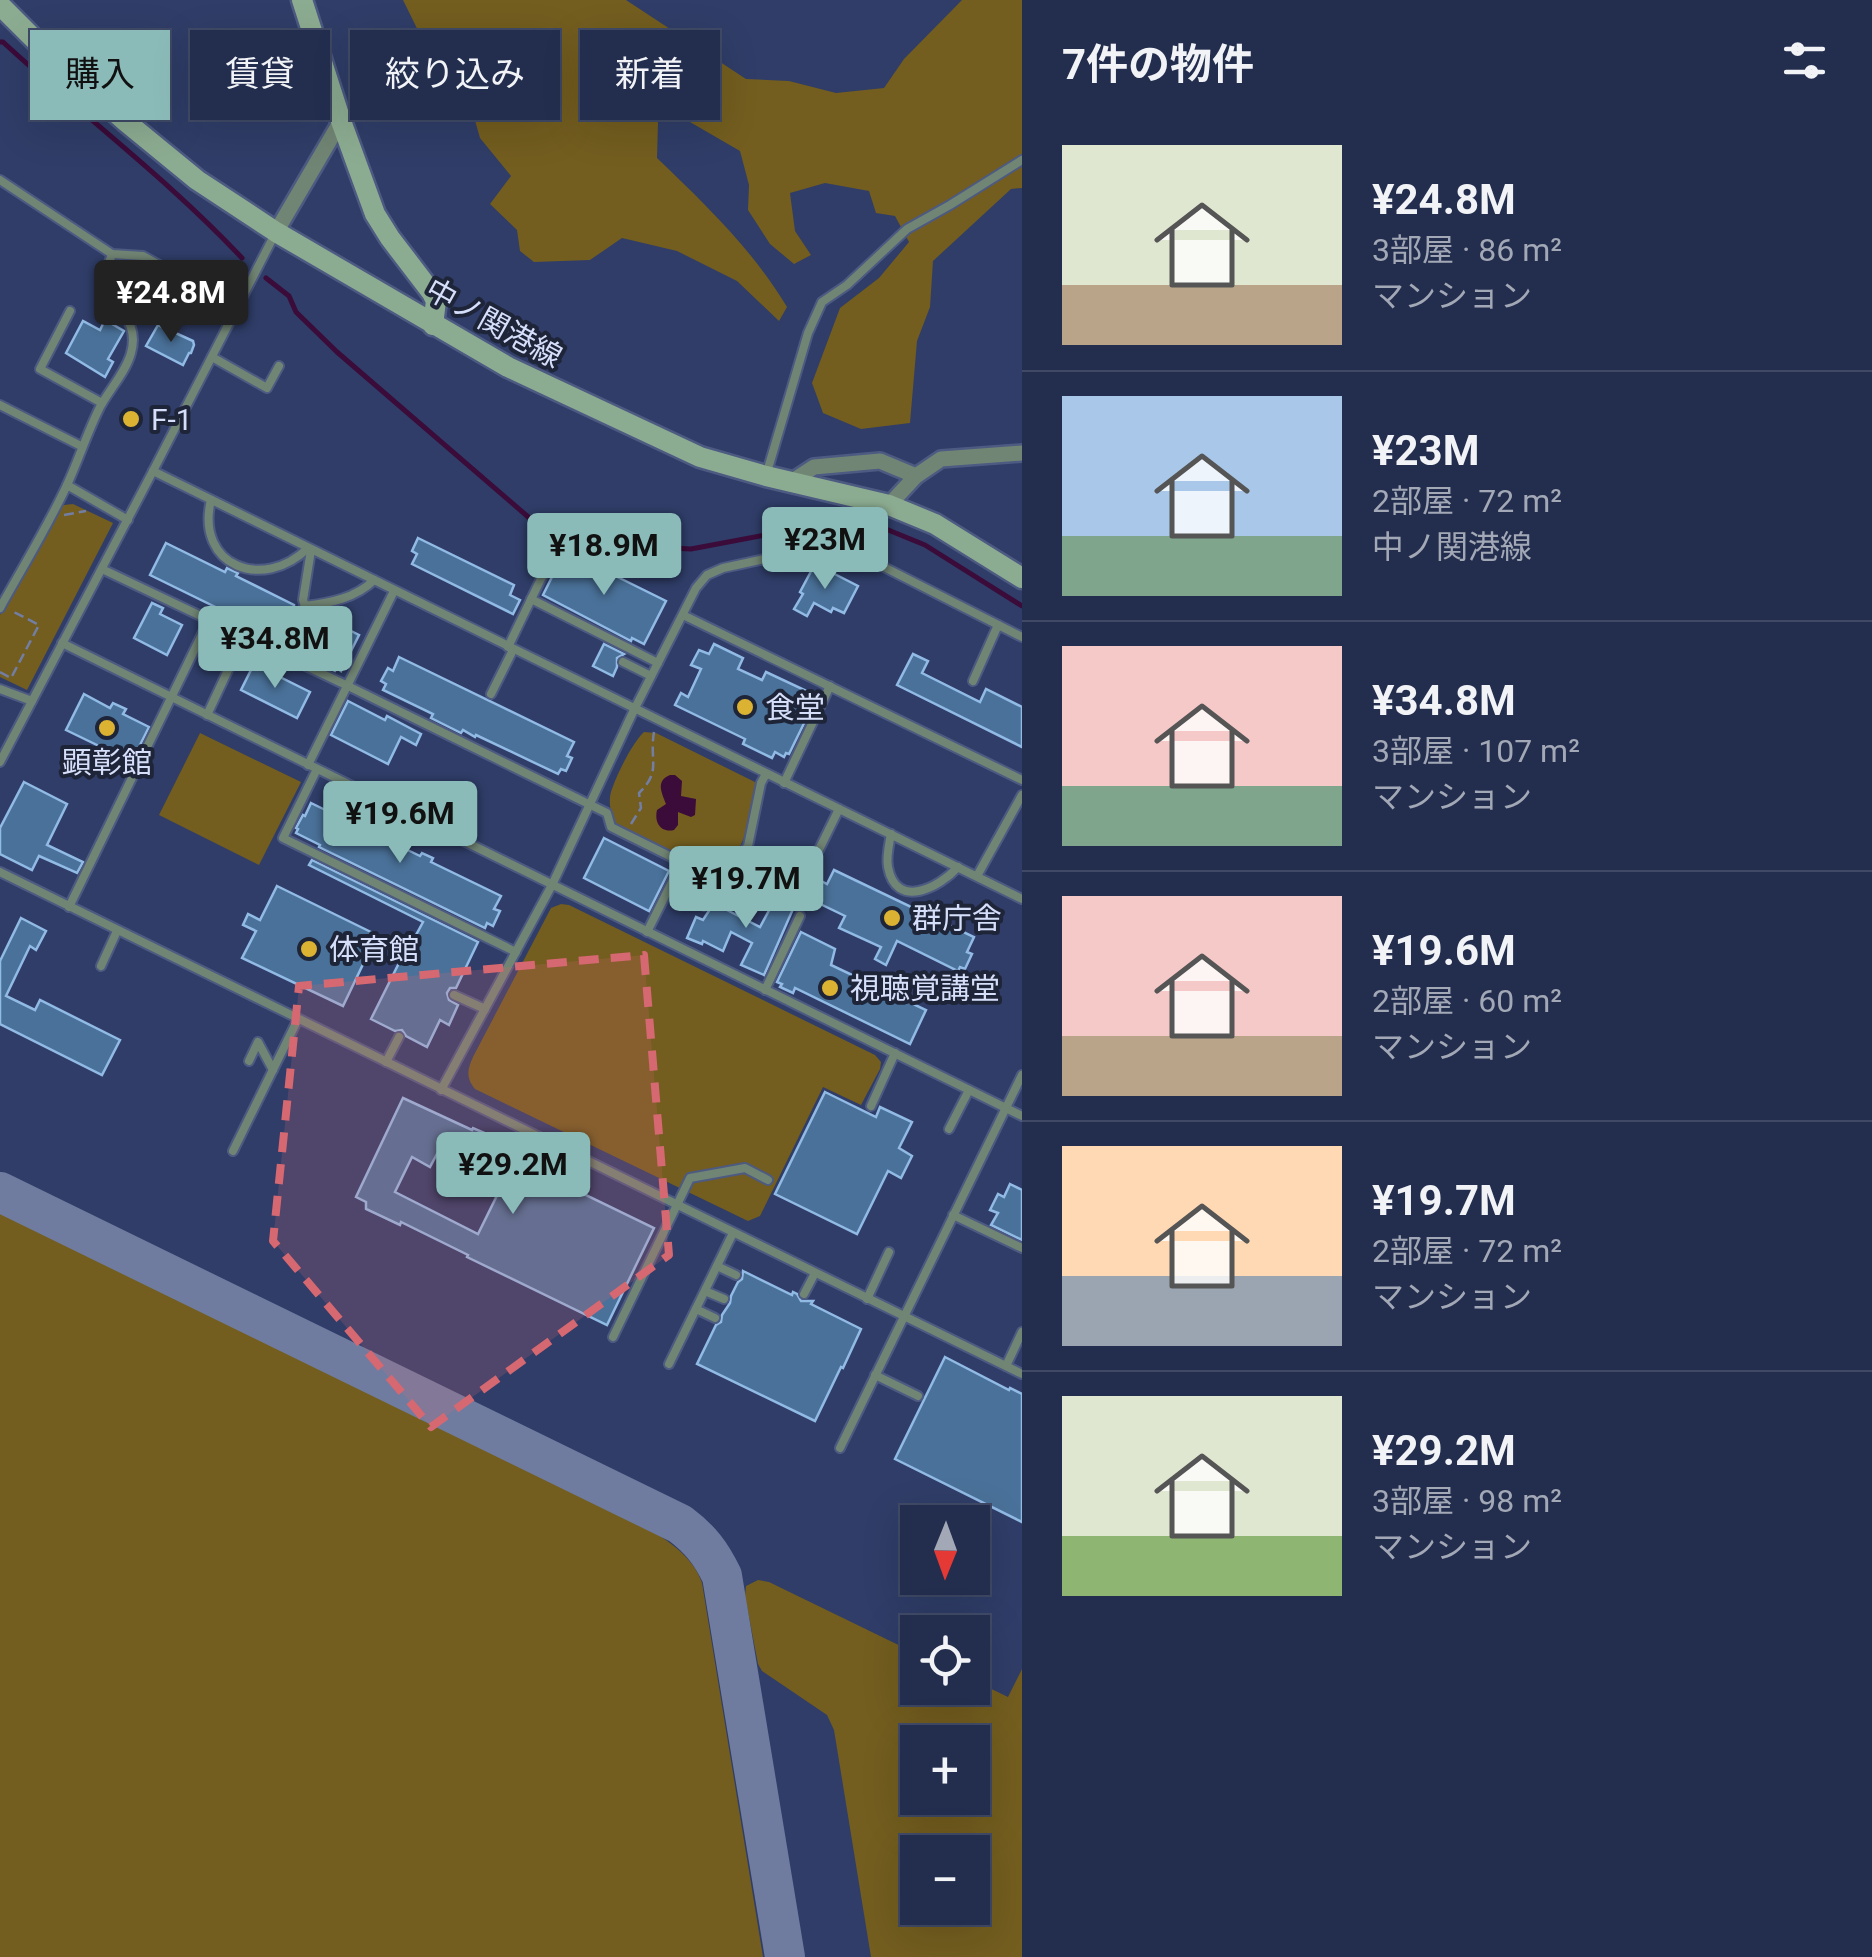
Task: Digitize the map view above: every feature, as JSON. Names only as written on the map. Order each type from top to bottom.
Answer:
[{"type":"main road","points":[[302,0],[375,214],[432,292],[436,302],[433,325]]},
{"type":"main road","name":"中ノ関港線","points":[[0,5],[124,121],[197,180],[433,325],[508,367],[700,457],[889,504],[936,524],[1022,578]]},
{"type":"street","points":[[276,232],[340,120]]},
{"type":"street","points":[[889,504],[916,476],[941,460],[1022,453]]},
{"type":"street","points":[[790,482],[814,467],[880,461],[916,476]]},
{"type":"lane","points":[[766,476],[808,333],[822,302],[847,285],[907,229],[1022,160]]},
{"type":"lane","points":[[0,180],[112,254],[143,256],[237,308]]},
{"type":"lane","points":[[0,762],[3,747],[32,702],[154,472],[276,232]]},
{"type":"lane","points":[[4,609],[67,485],[102,403],[131,355],[133,334],[126,314],[106,286],[112,254]]},
{"type":"lane","points":[[70,310],[40,369],[102,403]]},
{"type":"lane","points":[[212,357],[266,388],[270,374],[280,366]]},
{"type":"lane","points":[[0,405],[82,446]]},
{"type":"lane","points":[[154,472],[1022,898]]},
{"type":"lane","points":[[67,485],[128,520]]},
{"type":"lane","points":[[210,500],[207,516],[219,552],[245,570],[284,564],[310,549]]},
{"type":"lane","points":[[441,1090],[552,885],[651,676],[696,588],[707,575],[723,568],[830,545],[878,564],[1022,638]]},
{"type":"lane","points":[[310,549],[303,609],[358,593],[374,580]]},
{"type":"lane","points":[[491,694],[553,554]]},
{"type":"lane","points":[[102,568],[607,814],[612,827],[718,880],[803,882],[838,809]]},
{"type":"lane","points":[[308,764],[394,590]]},
{"type":"lane","points":[[531,600],[658,663]]},
{"type":"lane","points":[[682,615],[1022,780]]},
{"type":"lane","points":[[70,907],[210,620]]},
{"type":"lane","points":[[973,681],[998,626]]},
{"type":"lane","points":[[207,715],[244,636]]},
{"type":"lane","points":[[62,643],[1022,1116]]},
{"type":"lane","points":[[623,662],[651,676]]},
{"type":"lane","points":[[784,782],[830,686]]},
{"type":"lane","points":[[0,688],[32,702]]},
{"type":"lane","points":[[317,769],[283,838],[516,952]]},
{"type":"lane","points":[[704,906],[718,880],[748,846],[760,783],[766,774]]},
{"type":"lane","points":[[977,876],[1022,795]]},
{"type":"lane","points":[[890,834],[888,867],[897,886],[908,892],[920,893],[958,867]]},
{"type":"lane","points":[[647,932],[682,862]]},
{"type":"lane","points":[[0,872],[1022,1374]]},
{"type":"lane","points":[[764,990],[800,916]]},
{"type":"lane","points":[[101,966],[118,931]]},
{"type":"lane","points":[[454,995],[484,1009]]},
{"type":"lane","points":[[233,1151],[298,1019]]},
{"type":"lane","points":[[386,1062],[398,1037]]},
{"type":"lane","points":[[248,1061],[258,1042],[273,1070]]},
{"type":"lane","points":[[872,1106],[894,1054]]},
{"type":"lane","points":[[840,1448],[1022,1075]]},
{"type":"lane","points":[[948,1130],[970,1090]]},
{"type":"lane","points":[[613,1337],[690,1178],[745,1168],[768,1180]]},
{"type":"lane","points":[[953,1215],[1022,1248]]},
{"type":"lane","points":[[669,1364],[733,1232]]},
{"type":"lane","points":[[867,1300],[889,1252]]},
{"type":"lane","points":[[717,1266],[736,1276]]},
{"type":"lane","points":[[804,1294],[815,1273]]},
{"type":"lane","points":[[705,1290],[724,1300]]},
{"type":"lane","points":[[696,1309],[715,1318]]},
{"type":"lane","points":[[1006,1366],[1022,1332]]},
{"type":"lane","points":[[875,1375],[918,1396]]},
{"type":"path","points":[[58,516],[87,511]]},
{"type":"path","points":[[0,672],[12,678],[38,625],[4,609]]},
{"type":"path","points":[[628,836],[641,808],[639,793],[650,784],[655,770],[654,732]]},
{"type":"highlighted area","points":[[644,955],[669,1255],[431,1427],[273,1241],[299,986]]},
{"type":"shaded area","points":[[403,0],[626,0],[672,30],[580,30],[580,120],[660,120],[657,158],[759,266],[787,307],[779,321],[737,281],[677,251],[622,238],[590,260],[534,262],[520,251],[517,230],[490,204],[511,176],[480,138],[475,120],[560,120],[560,30],[418,30]]},
{"type":"shaded area","points":[[962,0],[1022,0],[1022,188],[1011,189],[933,261],[930,307],[917,341],[910,423],[861,429],[823,413],[812,383],[840,308],[879,278],[909,242],[895,216],[876,213],[869,191],[825,183],[790,193],[795,231],[811,255],[794,264],[770,244],[748,210],[749,185],[740,151],[687,120],[720,120],[720,62],[746,79],[789,81],[836,93],[884,88],[904,59]]},
{"type":"shaded area","points":[[73,504],[113,523],[27,690],[0,677],[0,615],[57,510]]},
{"type":"shaded area","points":[[644,732],[656,733],[757,783],[741,844],[717,875],[616,825],[610,809],[611,792],[625,760]]},
{"type":"shaded area","points":[[200,733],[301,782],[259,865],[159,815]]},
{"type":"shaded area","points":[[670,775],[682,781],[681,796],[696,799],[695,815],[678,812],[678,825],[669,831],[660,826],[656,815],[666,804],[661,784]]},
{"type":"shaded area","points":[[561,904],[875,1055],[881,1062],[861,1105],[823,1087],[760,1216],[748,1221],[472,1085],[468,1074],[473,1057],[551,908]]},
{"type":"shaded area","points":[[0,1211],[660,1536],[685,1556],[702,1583],[763,1957],[0,1957]]},
{"type":"shaded area","points":[[758,1580],[769,1582],[900,1646],[900,1705],[990,1705],[990,1688],[1008,1697],[1022,1669],[1022,1957],[871,1957],[834,1730],[827,1715],[762,1671],[746,1586]]},
{"type":"building","points":[[138,267],[158,277],[144,306],[131,299],[136,289],[127,285]]},
{"type":"building","points":[[105,320],[124,331],[108,359],[113,362],[105,377],[66,353],[83,321],[100,330]]},
{"type":"building","points":[[158,325],[193,341],[183,365],[146,346]]},
{"type":"building","points":[[418,538],[514,585],[510,595],[520,600],[513,614],[412,564]]},
{"type":"building","points":[[166,543],[225,572],[227,568],[238,573],[236,576],[294,605],[298,620],[313,618],[339,631],[341,626],[359,635],[341,671],[295,652],[297,647],[150,575]]},
{"type":"building","points":[[565,551],[666,601],[644,644],[543,595]]},
{"type":"building","points":[[815,564],[858,586],[844,613],[833,608],[831,612],[814,603],[807,616],[794,609]]},
{"type":"building","points":[[152,603],[163,608],[160,614],[182,625],[167,655],[134,638]]},
{"type":"building","points":[[212,631],[232,642],[219,665],[200,655]]},
{"type":"building","points":[[604,644],[624,654],[617,658],[613,676],[593,666]]},
{"type":"building","name":"食堂","points":[[714,644],[743,658],[738,669],[762,680],[766,672],[811,693],[806,702],[813,705],[789,754],[784,757],[775,752],[772,758],[743,744],[745,739],[675,705],[681,693],[688,697],[701,669],[691,665],[699,650],[709,654]]},
{"type":"building","points":[[913,654],[928,661],[922,673],[980,702],[986,689],[1022,707],[1022,747],[897,685]]},
{"type":"building","points":[[399,657],[574,742],[567,756],[572,758],[566,771],[561,769],[558,774],[476,735],[463,730],[461,733],[431,718],[433,714],[383,690],[386,684],[381,681],[388,668],[393,671]]},
{"type":"building","points":[[254,664],[310,692],[297,718],[241,690]]},
{"type":"building","name":"顕彰館","points":[[84,694],[110,708],[113,703],[126,709],[123,714],[149,727],[127,771],[109,761],[104,772],[92,765],[101,747],[66,730]]},
{"type":"building","points":[[348,701],[421,734],[416,745],[401,737],[388,764],[331,735]]},
{"type":"building","points":[[24,782],[67,804],[47,845],[83,862],[77,873],[39,856],[32,870],[0,854],[0,828]]},
{"type":"building","points":[[311,803],[420,856],[422,853],[433,858],[431,862],[501,896],[494,909],[500,911],[493,926],[487,923],[485,928],[296,833]]},
{"type":"building","points":[[604,838],[669,871],[649,911],[584,878]]},
{"type":"building","points":[[312,860],[478,942],[456,988],[447,993],[449,1000],[458,1005],[449,1025],[440,1020],[427,1047],[402,1030],[395,1031],[371,1019],[423,922],[309,865]]},
{"type":"building","name":"群庁舎","points":[[834,870],[974,937],[965,969],[960,967],[958,971],[897,941],[886,965],[875,959],[881,947],[839,928],[845,916],[812,900],[821,881],[827,884]]},
{"type":"building","name":"体育館","points":[[277,886],[377,935],[343,1006],[242,958],[256,931],[243,925],[248,914],[260,920]]},
{"type":"building","points":[[779,892],[797,900],[764,975],[741,965],[752,943],[731,932],[723,951],[687,938],[696,917],[703,920],[716,900],[760,927]]},
{"type":"building","points":[[21,918],[46,931],[36,950],[30,946],[6,996],[35,1010],[40,1000],[120,1040],[102,1075],[0,1024],[0,961]]},
{"type":"building","name":"視聴覚講堂","points":[[801,932],[835,949],[831,965],[926,1010],[910,1044],[795,988],[793,993],[780,987],[782,984],[777,982]]},
{"type":"building","points":[[825,1092],[876,1117],[880,1107],[912,1122],[899,1148],[912,1156],[901,1178],[888,1171],[857,1234],[775,1194]]},
{"type":"building","points":[[403,1098],[489,1135],[472,1171],[437,1154],[430,1167],[412,1157],[395,1192],[478,1234],[515,1159],[506,1155],[512,1142],[533,1154],[530,1168],[654,1228],[607,1325],[401,1222],[400,1225],[366,1209],[366,1202],[356,1197]]},
{"type":"building","points":[[1010,1184],[1022,1190],[1022,1240],[991,1225],[998,1213],[990,1210],[998,1194],[1004,1197]]},
{"type":"building","points":[[743,1271],[797,1294],[801,1301],[813,1301],[811,1304],[861,1329],[815,1421],[697,1364]]},
{"type":"building","points":[[945,1357],[1022,1394],[1022,1522],[895,1459]]},
{"type":"waterway","points":[[0,42],[155,175],[242,258]]},
{"type":"waterway","points":[[266,278],[289,296],[296,312],[337,352],[541,528],[558,534],[691,549],[765,535],[800,533],[849,520],[876,525],[925,545],[1022,606]]},
{"type":"taxiway","points":[[0,1192],[680,1524],[693,1535],[722,1576],[785,1957]]},
{"type":"place","name":"F-1","points":[[131,419]]},
{"type":"place","name":"食堂","points":[[745,707]]},
{"type":"place","name":"顕彰館","points":[[107,728]]},
{"type":"place","name":"群庁舎","points":[[892,918]]},
{"type":"place","name":"体育館","points":[[309,949]]},
{"type":"place","name":"視聴覚講堂","points":[[830,988]]}]
